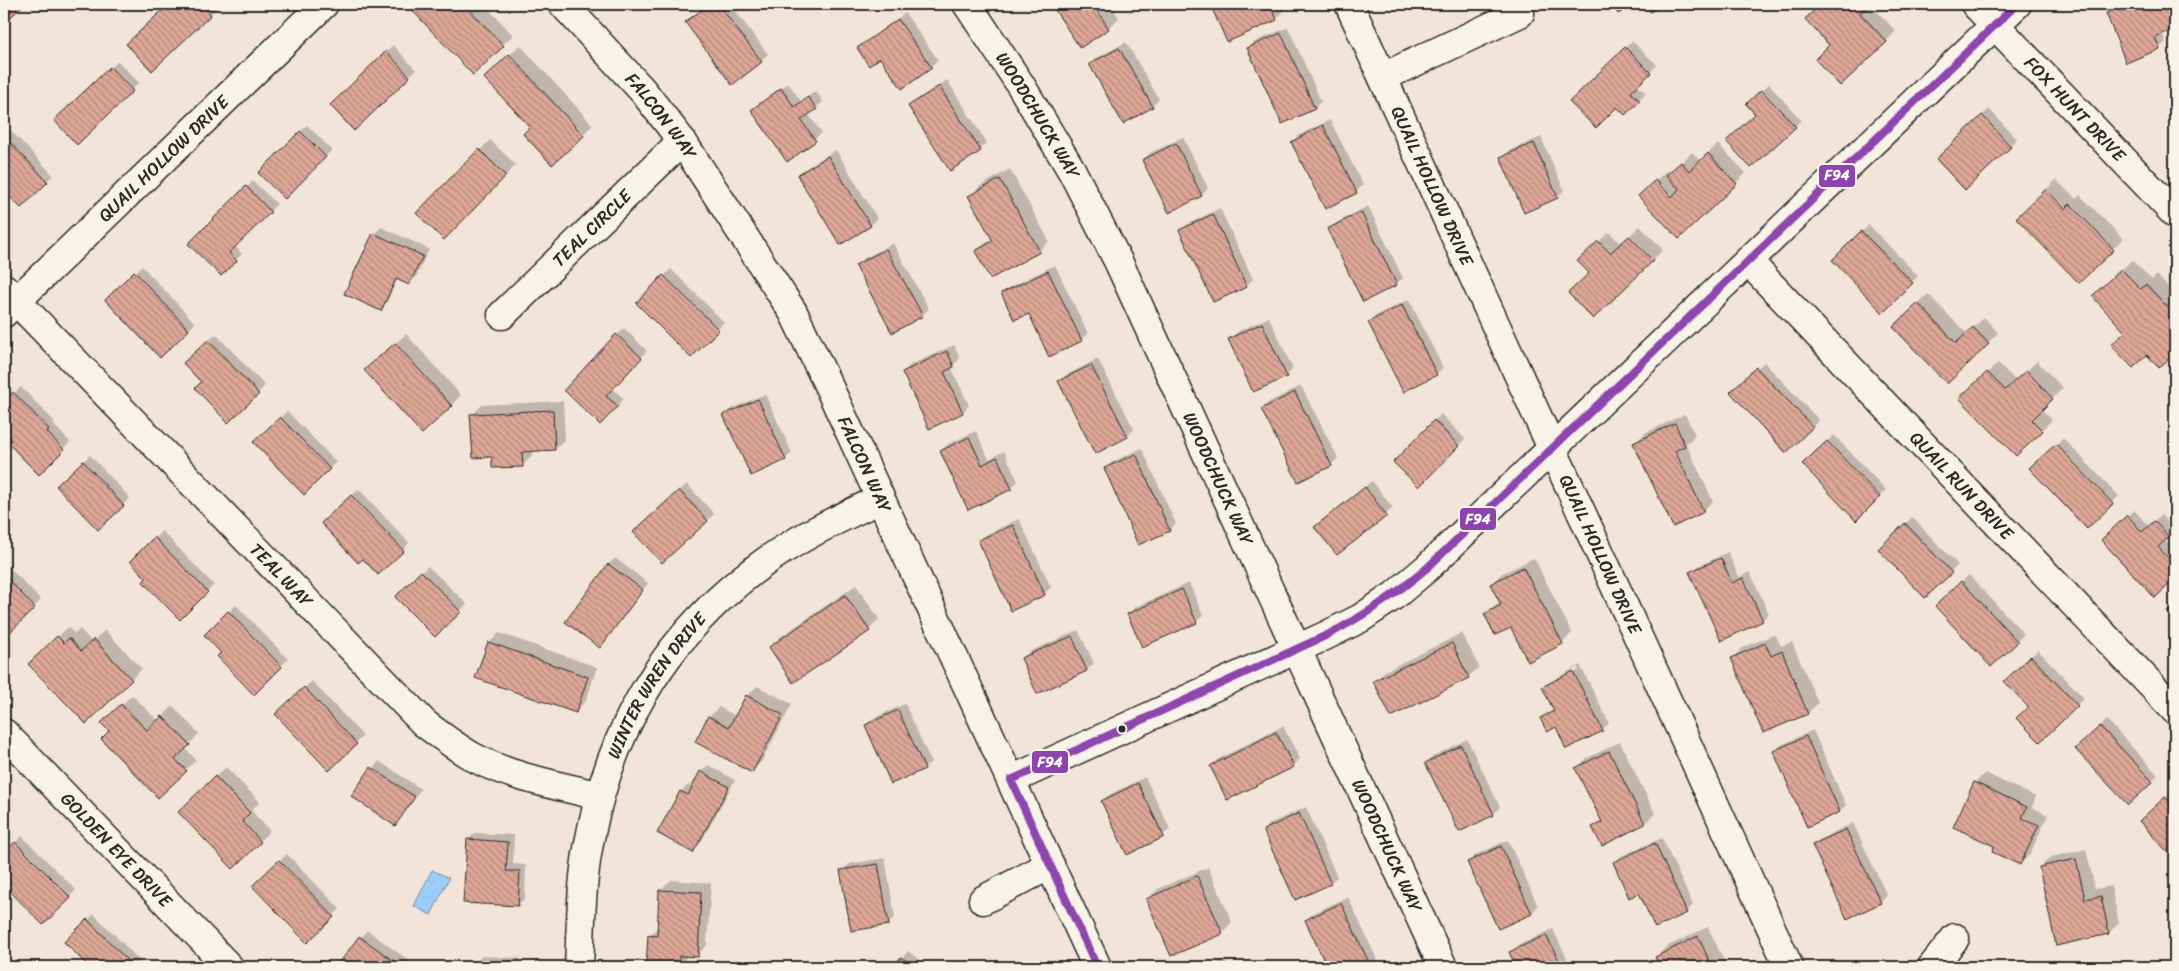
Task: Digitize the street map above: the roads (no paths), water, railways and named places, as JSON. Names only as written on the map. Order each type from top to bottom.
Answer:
[{"type":"street","name":"QUAIL HOLLOW DRIVE","points":[[8,301],[324,4]]},
{"type":"street","name":"FALCON WAY","points":[[563,4],[637,84],[682,141],[732,215],[792,312],[1097,967]]},
{"type":"street","name":"WOODCHUCK WAY","points":[[967,4],[1020,84],[1072,171],[1115,254],[1443,967]]},
{"type":"street","name":"QUAIL HOLLOW DRIVE","points":[[1349,4],[1789,967]]},
{"type":"street","name":"FOX HUNT DRIVE","points":[[1975,4],[2175,214]]},
{"type":"street","points":[[1011,780],[1361,618],[1395,595],[1427,568],[2017,4]]},
{"type":"street","points":[[1383,77],[1520,13]]},
{"type":"street","name":"TEAL CIRCLE","points":[[502,315],[682,141]]},
{"type":"street","name":"QUAIL RUN DRIVE","points":[[1748,261],[2175,710]]},
{"type":"street","name":"TEAL WAY","points":[[8,301],[424,723],[448,742],[475,758],[503,770],[599,796]]},
{"type":"street","name":"WINTER WREN DRIVE","points":[[579,967],[588,844],[599,796],[609,762],[626,722],[650,682],[679,641],[716,602],[758,566],[803,538],[880,499]]},
{"type":"street","name":"GOLDEN EYE DRIVE","points":[[4,733],[229,967]]},
{"type":"street","points":[[983,900],[1050,865]]},
{"type":"street","points":[[1932,967],[1955,938]]},
{"type":"water","points":[[432,870],[449,878],[431,915],[414,906]]}]
